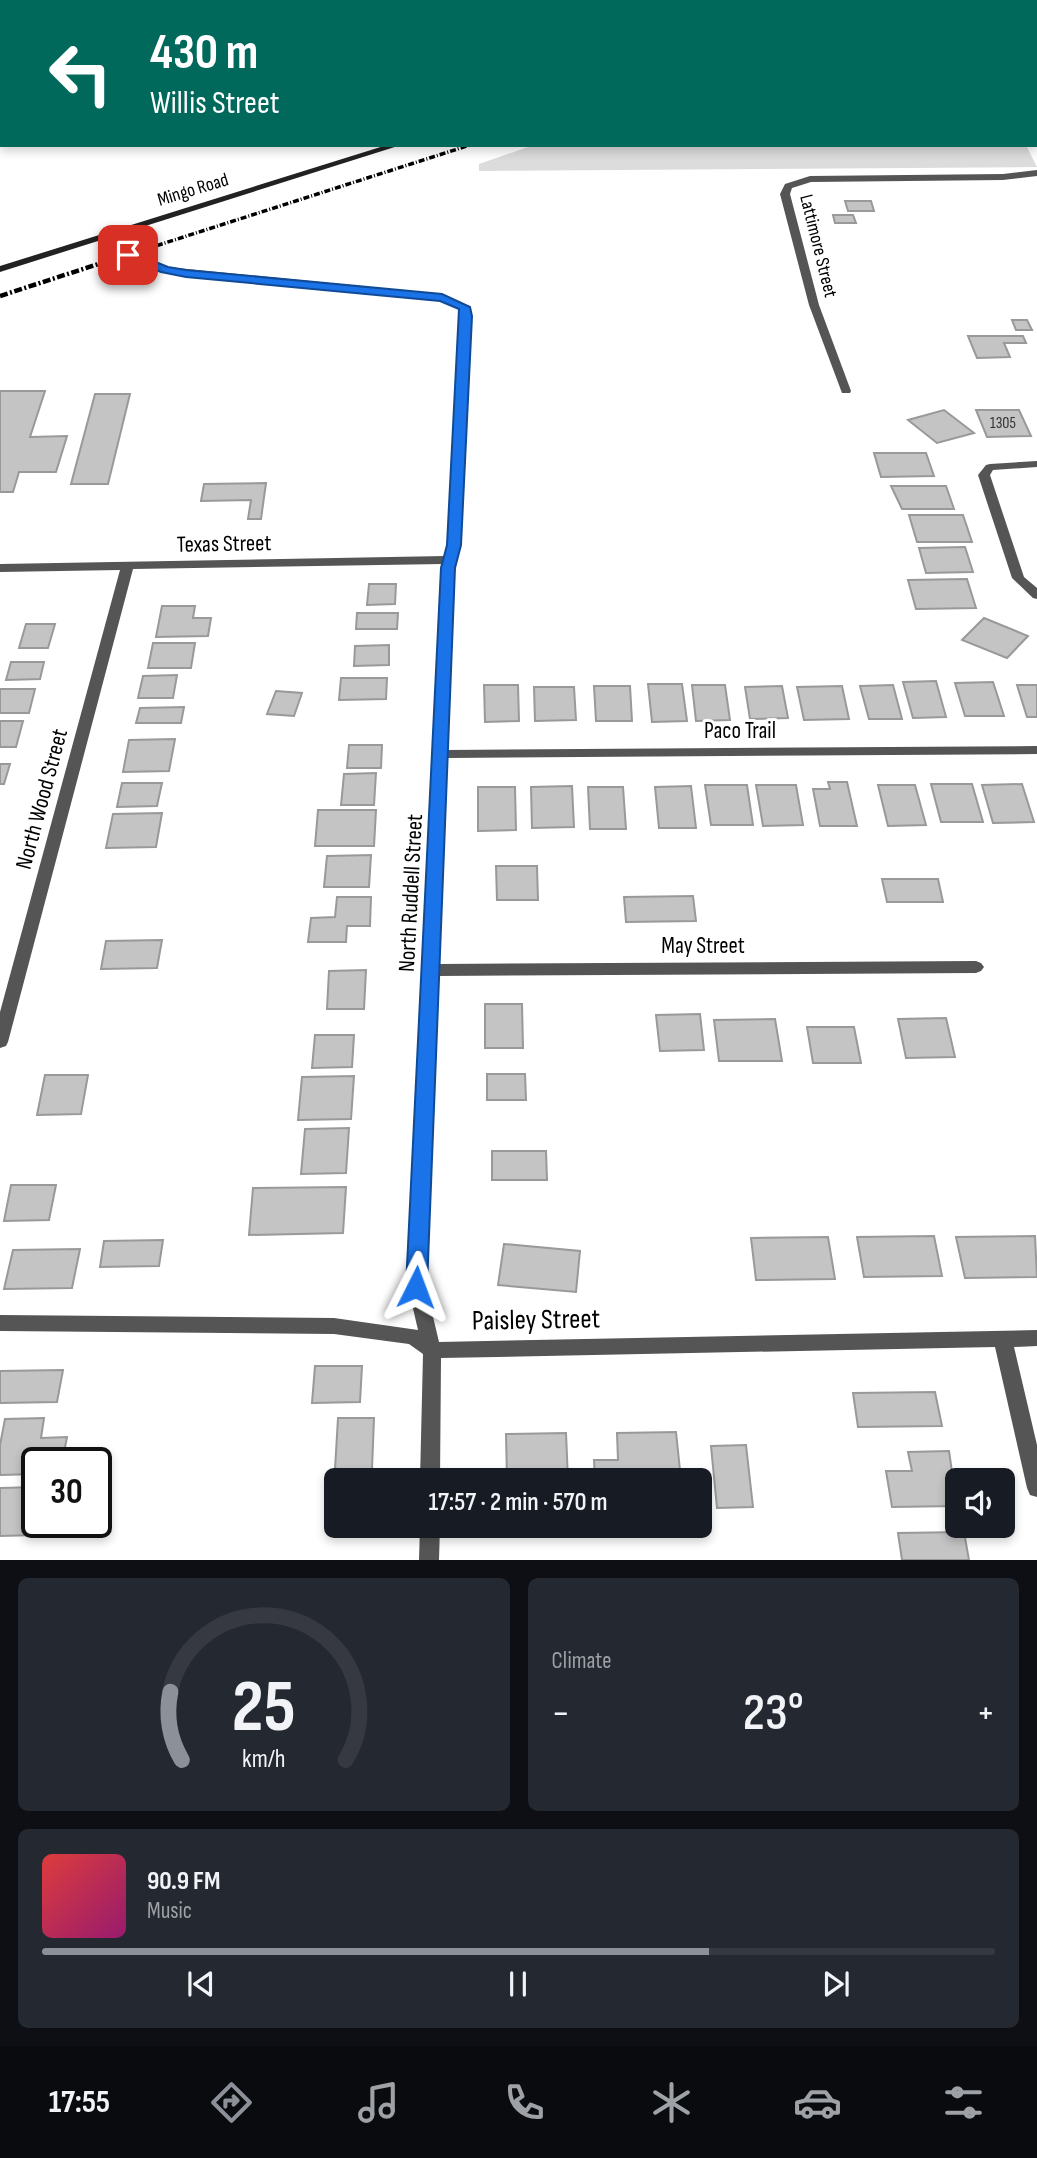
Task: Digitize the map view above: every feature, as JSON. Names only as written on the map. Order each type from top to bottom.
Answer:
[{"type":"street","name":"Mingo Road","points":[[0,269],[391,147]]},
{"type":"street","name":"Lattimore Street","points":[[846,391],[814,305],[785,194],[788,186],[810,180],[1003,177],[1037,173]]},
{"type":"street","name":"North Ruddell Street","points":[[107,235],[128,255],[165,270],[442,297],[464,307],[467,316],[454,545],[449,559],[416,1287],[432,1350],[430,1468]]},
{"type":"street","points":[[1037,464],[990,467],[984,475],[1018,578],[1037,596]]},
{"type":"street","name":"Texas Street","points":[[0,568],[449,559]]},
{"type":"street","name":"North Wood Street","points":[[0,1042],[127,567]]},
{"type":"street","name":"Paco Trail","points":[[442,754],[1037,750]]},
{"type":"street","name":"May Street","points":[[431,970],[976,967]]},
{"type":"street","name":"Paisley Street","points":[[0,1323],[334,1326],[414,1336],[432,1350],[1037,1338]]},
{"type":"street","points":[[1003,1339],[1037,1488]]},
{"type":"street","points":[[429,1559],[430,1538]]},
{"type":"shaded area","points":[[528,147],[1027,147],[1037,167],[479,171],[479,164]]},
{"type":"building","points":[[845,201],[871,201],[874,211],[848,211]]},
{"type":"building","points":[[833,215],[853,215],[856,223],[835,223]]},
{"type":"building","points":[[1012,320],[1027,320],[1032,330],[1016,330]]},
{"type":"building","points":[[968,336],[1023,336],[1026,343],[1004,343],[1010,357],[977,358]]},
{"type":"building","points":[[0,391],[45,391],[30,437],[67,436],[56,472],[19,472],[13,492],[0,492]]},
{"type":"building","points":[[95,394],[130,394],[108,484],[71,484]]},
{"type":"building","points":[[944,410],[974,433],[937,443],[908,420]]},
{"type":"building","points":[[976,410],[1019,410],[1031,436],[987,437]]},
{"type":"building","points":[[874,453],[926,453],[934,476],[881,477]]},
{"type":"building","points":[[266,483],[261,519],[248,519],[251,500],[201,501],[204,484]]},
{"type":"building","points":[[891,486],[946,486],[954,509],[902,509]]},
{"type":"building","points":[[909,515],[963,515],[972,542],[917,542]]},
{"type":"building","points":[[965,547],[973,572],[926,573],[919,548]]},
{"type":"building","points":[[967,579],[976,608],[916,609],[908,580]]},
{"type":"building","points":[[369,584],[396,584],[395,604],[367,605]]},
{"type":"building","points":[[162,606],[195,606],[193,618],[211,618],[208,636],[156,637]]},
{"type":"building","points":[[357,613],[398,613],[397,629],[356,629]]},
{"type":"building","points":[[984,618],[1028,636],[1007,658],[962,640]]},
{"type":"building","points":[[26,624],[55,624],[48,648],[19,648]]},
{"type":"building","points":[[153,643],[195,643],[191,668],[148,668]]},
{"type":"building","points":[[389,645],[389,665],[354,666],[355,646]]},
{"type":"building","points":[[11,662],[44,662],[40,679],[6,680]]},
{"type":"building","points":[[177,675],[173,698],[138,698],[143,676]]},
{"type":"building","points":[[341,678],[387,678],[386,699],[339,700]]},
{"type":"building","points":[[936,681],[946,717],[913,718],[903,682]]},
{"type":"building","points":[[993,682],[1004,716],[965,716],[955,683]]},
{"type":"building","points":[[648,684],[682,684],[687,721],[652,722]]},
{"type":"building","points":[[484,685],[518,685],[519,721],[485,722]]},
{"type":"building","points":[[692,685],[725,685],[730,720],[696,721]]},
{"type":"building","points":[[893,685],[902,719],[869,719],[860,686]]},
{"type":"building","points":[[1017,685],[1037,685],[1037,717],[1027,717]]},
{"type":"building","points":[[594,686],[630,686],[632,721],[596,721]]},
{"type":"building","points":[[782,686],[788,718],[750,719],[745,687]]},
{"type":"building","points":[[842,686],[849,719],[804,720],[797,687]]},
{"type":"building","points":[[534,687],[574,687],[576,720],[535,721]]},
{"type":"building","points":[[0,689],[35,689],[29,713],[0,713]]},
{"type":"building","points":[[276,691],[302,693],[294,716],[267,714]]},
{"type":"building","points":[[184,707],[181,723],[136,723],[140,708]]},
{"type":"building","points":[[0,721],[23,721],[16,747],[0,747]]},
{"type":"building","points":[[175,739],[169,771],[123,772],[129,740]]},
{"type":"building","points":[[349,745],[382,745],[381,768],[347,768]]},
{"type":"building","points":[[0,764],[10,764],[4,784],[0,784]]},
{"type":"building","points":[[376,773],[374,805],[341,805],[344,774]]},
{"type":"building","points":[[828,782],[847,782],[857,826],[820,826],[813,789],[830,789]]},
{"type":"building","points":[[122,783],[162,783],[157,806],[117,807]]},
{"type":"building","points":[[931,784],[972,784],[983,822],[941,822]]},
{"type":"building","points":[[1022,784],[1034,822],[993,823],[982,785]]},
{"type":"building","points":[[705,785],[747,785],[753,825],[711,825]]},
{"type":"building","points":[[756,785],[796,785],[803,825],[763,826]]},
{"type":"building","points":[[878,785],[915,785],[926,825],[888,826]]},
{"type":"building","points":[[572,786],[574,827],[532,828],[531,787]]},
{"type":"building","points":[[691,786],[696,828],[659,828],[655,787]]},
{"type":"building","points":[[478,787],[515,787],[516,830],[478,831]]},
{"type":"building","points":[[588,787],[623,787],[626,829],[590,829]]},
{"type":"building","points":[[318,810],[376,810],[374,846],[315,846]]},
{"type":"building","points":[[162,813],[156,847],[106,848],[113,814]]},
{"type":"building","points":[[371,855],[369,887],[324,887],[327,856]]},
{"type":"building","points":[[496,866],[537,866],[538,900],[497,900]]},
{"type":"building","points":[[882,879],[938,879],[943,902],[887,902]]},
{"type":"building","points":[[693,896],[696,921],[626,922],[624,897]]},
{"type":"building","points":[[337,897],[371,897],[370,926],[347,926],[346,942],[308,942],[311,918],[335,917]]},
{"type":"building","points":[[162,940],[157,968],[101,969],[106,941]]},
{"type":"building","points":[[366,970],[364,1009],[327,1009],[329,971]]},
{"type":"building","points":[[485,1004],[522,1004],[523,1048],[485,1048]]},
{"type":"building","points":[[700,1014],[704,1050],[660,1051],[656,1015]]},
{"type":"building","points":[[946,1018],[955,1057],[906,1058],[898,1019]]},
{"type":"building","points":[[775,1019],[782,1061],[719,1061],[714,1020]]},
{"type":"building","points":[[807,1027],[854,1027],[861,1063],[813,1063]]},
{"type":"building","points":[[315,1035],[354,1035],[352,1067],[312,1068]]},
{"type":"building","points":[[487,1074],[525,1074],[526,1100],[487,1100]]},
{"type":"building","points":[[45,1075],[88,1075],[81,1114],[37,1115]]},
{"type":"building","points":[[354,1076],[351,1119],[298,1120],[302,1077]]},
{"type":"building","points":[[349,1128],[346,1173],[301,1174],[305,1129]]},
{"type":"building","points":[[492,1151],[546,1151],[547,1180],[492,1180]]},
{"type":"building","points":[[11,1185],[56,1185],[49,1220],[4,1221]]},
{"type":"building","points":[[346,1187],[343,1233],[249,1235],[253,1188]]},
{"type":"building","points":[[934,1236],[942,1276],[864,1277],[857,1237]]},
{"type":"building","points":[[1035,1236],[1037,1277],[965,1278],[956,1237]]},
{"type":"building","points":[[828,1237],[835,1279],[756,1280],[751,1238]]},
{"type":"building","points":[[163,1240],[159,1266],[100,1267],[104,1241]]},
{"type":"building","points":[[504,1244],[580,1251],[576,1292],[498,1285]]},
{"type":"building","points":[[80,1249],[72,1288],[4,1289],[13,1250]]},
{"type":"building","points":[[315,1366],[362,1366],[360,1402],[312,1403]]},
{"type":"building","points":[[63,1370],[57,1402],[0,1403],[0,1371]]},
{"type":"building","points":[[935,1392],[942,1426],[858,1427],[853,1393]]},
{"type":"building","points":[[44,1418],[41,1438],[67,1437],[65,1447],[21,1447],[21,1474],[0,1475],[0,1445],[5,1419]]},
{"type":"building","points":[[338,1418],[374,1418],[372,1468],[335,1468]]},
{"type":"building","points":[[676,1432],[680,1468],[594,1468],[594,1460],[618,1460],[617,1433]]},
{"type":"building","points":[[566,1433],[567,1468],[507,1468],[506,1434]]},
{"type":"building","points":[[746,1445],[753,1507],[717,1508],[711,1446]]},
{"type":"building","points":[[949,1451],[951,1468],[945,1468],[945,1506],[892,1507],[886,1471],[912,1471],[908,1452]]},
{"type":"building","points":[[21,1487],[21,1535],[0,1536],[0,1488]]},
{"type":"building","points":[[945,1532],[945,1538],[965,1538],[969,1560],[902,1560],[898,1533]]},
{"type":"railway","points":[[115,259],[464,147]]},
{"type":"railway","points":[[0,296],[120,257]]},
{"type":"route","points":[[128,255],[165,270],[186,274],[442,297],[454,300],[464,307],[467,316],[454,545],[448,568],[442,754],[416,1287]]}]
